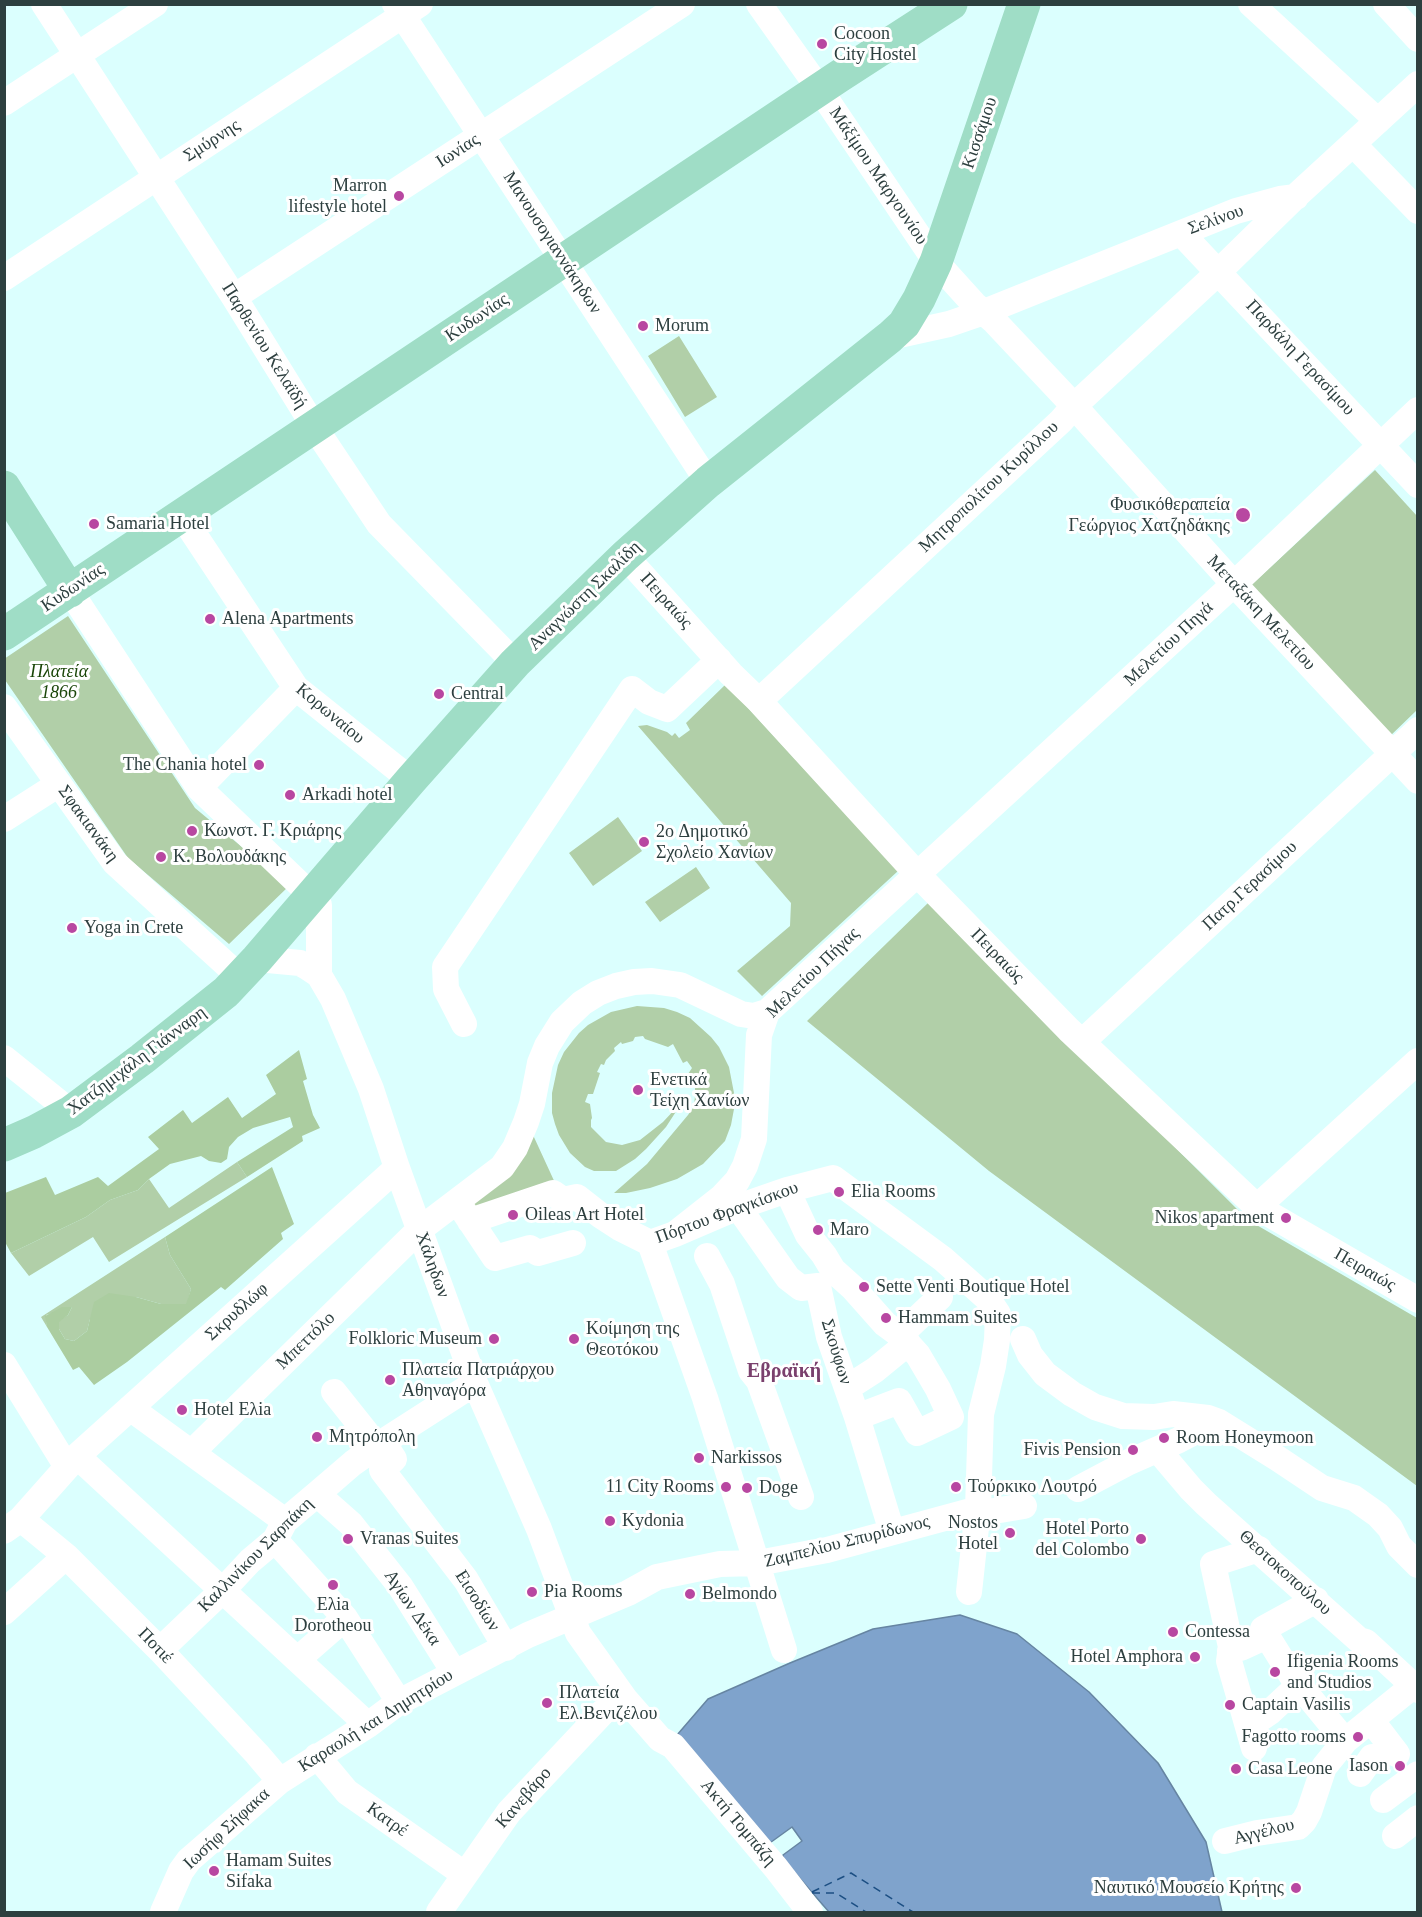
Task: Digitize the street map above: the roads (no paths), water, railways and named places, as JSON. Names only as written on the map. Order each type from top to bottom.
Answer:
[{"type":"main road","name":"Κυδωνίας","points":[[4,634],[951,4]]},
{"type":"main road","name":"Κισσάμου","points":[[936,262],[1024,4]]},
{"type":"main road","name":"Αναγνώστη Σκαλίδη","points":[[248,968],[515,663],[626,556],[708,482],[890,337],[903,324],[914,307],[936,262]]},
{"type":"main road","points":[[4,487],[70,591]]},
{"type":"main road","name":"Χατζημιχάλη Γιάνναρη","points":[[4,1145],[71,1112],[215,1002],[248,968]]},
{"type":"street","name":"Παρθενίου Κελαϊδή","points":[[45,4],[234,297],[315,428],[380,524],[515,663]]},
{"type":"street","points":[[4,103],[155,4]]},
{"type":"street","name":"Ιωνίας","points":[[234,297],[682,4]]},
{"type":"street","name":"Μάξίμου Mαργουνίου","points":[[759,4],[936,262],[984,312]]},
{"type":"street","points":[[1251,4],[1378,121]]},
{"type":"street","points":[[1386,4],[1418,39]]},
{"type":"street","name":"Μανουσογιαννάκηδων","points":[[406,8],[481,136],[708,482]]},
{"type":"street","name":"Σμύρνης","points":[[4,278],[406,8]]},
{"type":"street","name":"Σελίνου","points":[[890,337],[950,324],[1236,211],[1296,196],[1378,121],[1412,100]]},
{"type":"street","points":[[1353,144],[1418,211]]},
{"type":"street","name":"Μητροπολίτου Κυρίλλου","points":[[759,702],[1061,421],[1074,406],[1219,272],[1296,196]]},
{"type":"street","name":"Παρδάλη Γερασίμου","points":[[1181,233],[1418,485]]},
{"type":"street","name":"Μεταξάκη Μελετίου","points":[[984,312],[1074,406],[1234,584],[1418,781]]},
{"type":"street","name":"Μελετίου Πηγά","points":[[918,875],[1234,584],[1418,410]]},
{"type":"street","name":"Κορωναίου","points":[[182,516],[296,688],[411,780]]},
{"type":"street","name":"Πειραιώς","points":[[626,556],[718,660],[918,875],[1082,1042],[1257,1207],[1418,1300]]},
{"type":"street","points":[[70,591],[199,788],[319,905],[320,975]]},
{"type":"street","points":[[464,1024],[446,989],[445,967],[632,689],[649,702],[667,709],[718,660]]},
{"type":"street","points":[[199,788],[296,688]]},
{"type":"street","name":"Σφακιανάκη","points":[[4,707],[115,863],[248,968]]},
{"type":"street","name":"Πατρ.Γερασίμου","points":[[1082,1042],[1418,730]]},
{"type":"street","points":[[4,819],[59,783]]},
{"type":"street","name":"Μελετίου Πήγας","points":[[675,1234],[734,1186],[746,1166],[754,1139],[759,1035],[767,1012],[918,875]]},
{"type":"street","points":[[248,968],[300,963],[320,975]]},
{"type":"street","name":"Χάληδων","points":[[320,975],[333,999],[371,1089],[397,1168],[475,1383],[539,1529],[571,1617],[578,1633],[625,1699]]},
{"type":"street","points":[[573,1243],[538,1253],[530,1248],[495,1258],[464,1211],[509,1157],[526,1122],[540,1063],[556,1029],[568,1015],[590,997],[625,983],[662,981],[680,985],[741,1014],[754,1016],[767,1012]]},
{"type":"street","points":[[4,1059],[71,1112]]},
{"type":"street","points":[[1257,1207],[1418,1061]]},
{"type":"street","name":"Σκρυδλώφ","points":[[13,1525],[72,1462],[130,1408],[397,1168]]},
{"type":"street","name":"Πόρτου Φραγκίσκου","points":[[464,1211],[554,1193],[563,1200],[577,1197],[606,1220],[650,1243],[738,1207],[787,1190],[833,1178],[943,1259],[988,1299],[999,1314],[997,1340],[981,1414],[978,1509]]},
{"type":"street","points":[[787,1190],[808,1235],[824,1255],[832,1271],[853,1288],[885,1324],[904,1339],[946,1386],[951,1417],[917,1433],[899,1401],[857,1417]]},
{"type":"street","points":[[738,1207],[788,1278],[801,1288],[832,1271]]},
{"type":"street","name":"Μπεττόλο","points":[[192,1452],[419,1230],[464,1211]]},
{"type":"street","points":[[650,1243],[702,1387],[784,1650]]},
{"type":"street","points":[[707,1256],[722,1284],[751,1371],[759,1381],[801,1497]]},
{"type":"street","name":"Σκούφων","points":[[832,1271],[830,1337],[892,1532]]},
{"type":"street","points":[[848,1388],[875,1370],[940,1297]]},
{"type":"street","points":[[1023,1339],[1030,1355],[1045,1374],[1072,1394],[1095,1407],[1123,1416],[1154,1417],[1173,1414],[1208,1418],[1219,1422],[1322,1488],[1354,1498],[1378,1515],[1390,1528],[1399,1546],[1418,1565]]},
{"type":"street","points":[[4,1365],[72,1462],[222,1591],[368,1725]]},
{"type":"street","name":"Καλλινίκου Σαρπάκη","points":[[160,1650],[222,1591],[317,1494],[380,1444],[475,1383]]},
{"type":"street","points":[[334,1392],[380,1444]]},
{"type":"street","points":[[130,1408],[192,1452],[280,1530],[345,1618],[399,1702]]},
{"type":"street","points":[[1078,1489],[1202,1428],[1208,1418]]},
{"type":"street","name":"Εισοδίων","points":[[380,1444],[394,1459],[382,1470],[466,1580],[506,1648]]},
{"type":"street","name":"Θεοτοκοπούλου","points":[[1158,1450],[1191,1489],[1359,1640],[1366,1642],[1415,1688]]},
{"type":"street","name":"Αγίων Δέκα","points":[[317,1494],[351,1524],[400,1586],[454,1672]]},
{"type":"street","name":"Ζαμπελίου Σπυρίδωνος","points":[[571,1617],[628,1593],[657,1577],[720,1563],[758,1563],[826,1550],[978,1509],[988,1512],[1024,1506]]},
{"type":"street","points":[[969,1592],[978,1509]]},
{"type":"street","name":"Ποτιέ","points":[[13,1525],[66,1556],[160,1650],[280,1781]]},
{"type":"street","points":[[1259,1549],[1213,1564],[1231,1647],[1229,1661],[1251,1737],[1270,1712],[1298,1686]]},
{"type":"street","points":[[4,1612],[66,1556]]},
{"type":"street","points":[[1316,1600],[1263,1629],[1298,1686],[1310,1697],[1345,1741]]},
{"type":"street","name":"Καραολή και Δημητρίου","points":[[280,1781],[368,1725],[399,1702],[528,1635],[571,1617]]},
{"type":"street","points":[[298,1659],[345,1618]]},
{"type":"street","points":[[1230,1651],[1267,1636]]},
{"type":"street","name":"Αγγέλου","points":[[1225,1841],[1257,1833],[1298,1827],[1309,1812],[1324,1767],[1345,1741],[1415,1688]]},
{"type":"street","name":"Ακτή Τομπάζη","points":[[625,1699],[660,1740],[673,1746],[810,1912]]},
{"type":"street","name":"Κανεβάρο","points":[[439,1912],[509,1812],[603,1712],[625,1699]]},
{"type":"street","points":[[1371,1720],[1381,1755]]},
{"type":"street","name":"Κατρέ","points":[[317,1756],[347,1792],[464,1874]]},
{"type":"street","points":[[1383,1800],[1418,1774]]},
{"type":"street","name":"Ιωσήφ Σήφακα","points":[[164,1912],[181,1871],[189,1860],[280,1781]]},
{"type":"street","points":[[1395,1836],[1418,1818]]},
{"type":"water","points":[[960,1615],[1017,1634],[1089,1692],[1158,1763],[1206,1842],[1222,1912],[829,1912],[783,1859],[783,1855],[802,1841],[792,1827],[767,1845],[677,1735],[708,1699],[790,1663],[873,1629]]},
{"type":"place","name":"Cocoon City Hostel","points":[[822,44]]},
{"type":"place","name":"Marron lifestyle hotel","points":[[399,196]]},
{"type":"place","name":"Morum","points":[[643,326]]},
{"type":"place","name":"Φυσικόθεραπεία Γεώργιος Χατζηδάκης","points":[[1243,515]]},
{"type":"place","name":"Samaria Hotel","points":[[94,524]]},
{"type":"place","name":"Alena Apartments","points":[[210,619]]},
{"type":"place","name":"Central","points":[[439,694]]},
{"type":"place","name":"The Chania hotel","points":[[259,765]]},
{"type":"place","name":"Arkadi hotel","points":[[290,795]]},
{"type":"place","name":"Κωνστ. Γ. Κριάρης","points":[[192,831]]},
{"type":"place","name":"2ο Δημοτικό Σχολείο Χανίων","points":[[644,842]]},
{"type":"place","name":"Κ. Βολουδάκης","points":[[161,857]]},
{"type":"place","name":"Yoga in Crete","points":[[72,928]]},
{"type":"place","name":"Ενετικά Τείχη Χανίων","points":[[638,1090]]},
{"type":"place","name":"Elia Rooms","points":[[839,1192]]},
{"type":"place","name":"Oileas Art Hotel","points":[[513,1215]]},
{"type":"place","name":"Nikos apartment","points":[[1286,1218]]},
{"type":"place","name":"Maro","points":[[818,1230]]},
{"type":"place","name":"Sette Venti Boutique Hotel","points":[[864,1287]]},
{"type":"place","name":"Hammam Suites","points":[[886,1318]]},
{"type":"place","name":"Folkloric Museum","points":[[494,1339]]},
{"type":"place","name":"Κοίμηση της Θεοτόκου","points":[[574,1339]]},
{"type":"place","name":"Πλατεία Πατριάρχου Αθηναγόρα","points":[[390,1380]]},
{"type":"place","name":"Hotel Eλia","points":[[182,1410]]},
{"type":"place","name":"Μητρόπολη","points":[[317,1437]]},
{"type":"place","name":"Room Honeymoon","points":[[1164,1438]]},
{"type":"place","name":"Fivis Pension","points":[[1133,1450]]},
{"type":"place","name":"Narkissos","points":[[699,1458]]},
{"type":"place","name":"11 City Rooms","points":[[726,1487]]},
{"type":"place","name":"Τούρκικο Λουτρό","points":[[956,1487]]},
{"type":"place","name":"Doge","points":[[747,1488]]},
{"type":"place","name":"Kydonia","points":[[610,1521]]},
{"type":"place","name":"Nostos Hotel","points":[[1010,1533]]},
{"type":"place","name":"Vranas Suites","points":[[348,1539]]},
{"type":"place","name":"Hotel Porto del Colombo","points":[[1141,1539]]},
{"type":"place","name":"Eλia Dorotheou","points":[[333,1585]]},
{"type":"place","name":"Pia Rooms","points":[[532,1592]]},
{"type":"place","name":"Belmondo","points":[[690,1594]]},
{"type":"place","name":"Contessa","points":[[1173,1632]]},
{"type":"place","name":"Hotel Amphora","points":[[1195,1657]]},
{"type":"place","name":"Ifigenia Rooms and Studios","points":[[1275,1672]]},
{"type":"place","name":"Πλατεία Ελ.Βενιζέλου","points":[[547,1703]]},
{"type":"place","name":"Captain Vasilis","points":[[1230,1705]]},
{"type":"place","name":"Fagotto rooms","points":[[1358,1737]]},
{"type":"place","name":"Iason","points":[[1400,1766]]},
{"type":"place","name":"Casa Leone","points":[[1236,1769]]},
{"type":"place","name":"Hamam Suites Sifaka","points":[[214,1871]]},
{"type":"place","name":"Ναυτικό Μουσείο Κρήτης","points":[[1296,1888]]},
{"type":"district","name":"Εβραϊκή","points":[[784,1372]]},
{"type":"park label","name":"Πλατεία 1866","points":[[59,682]]}]
